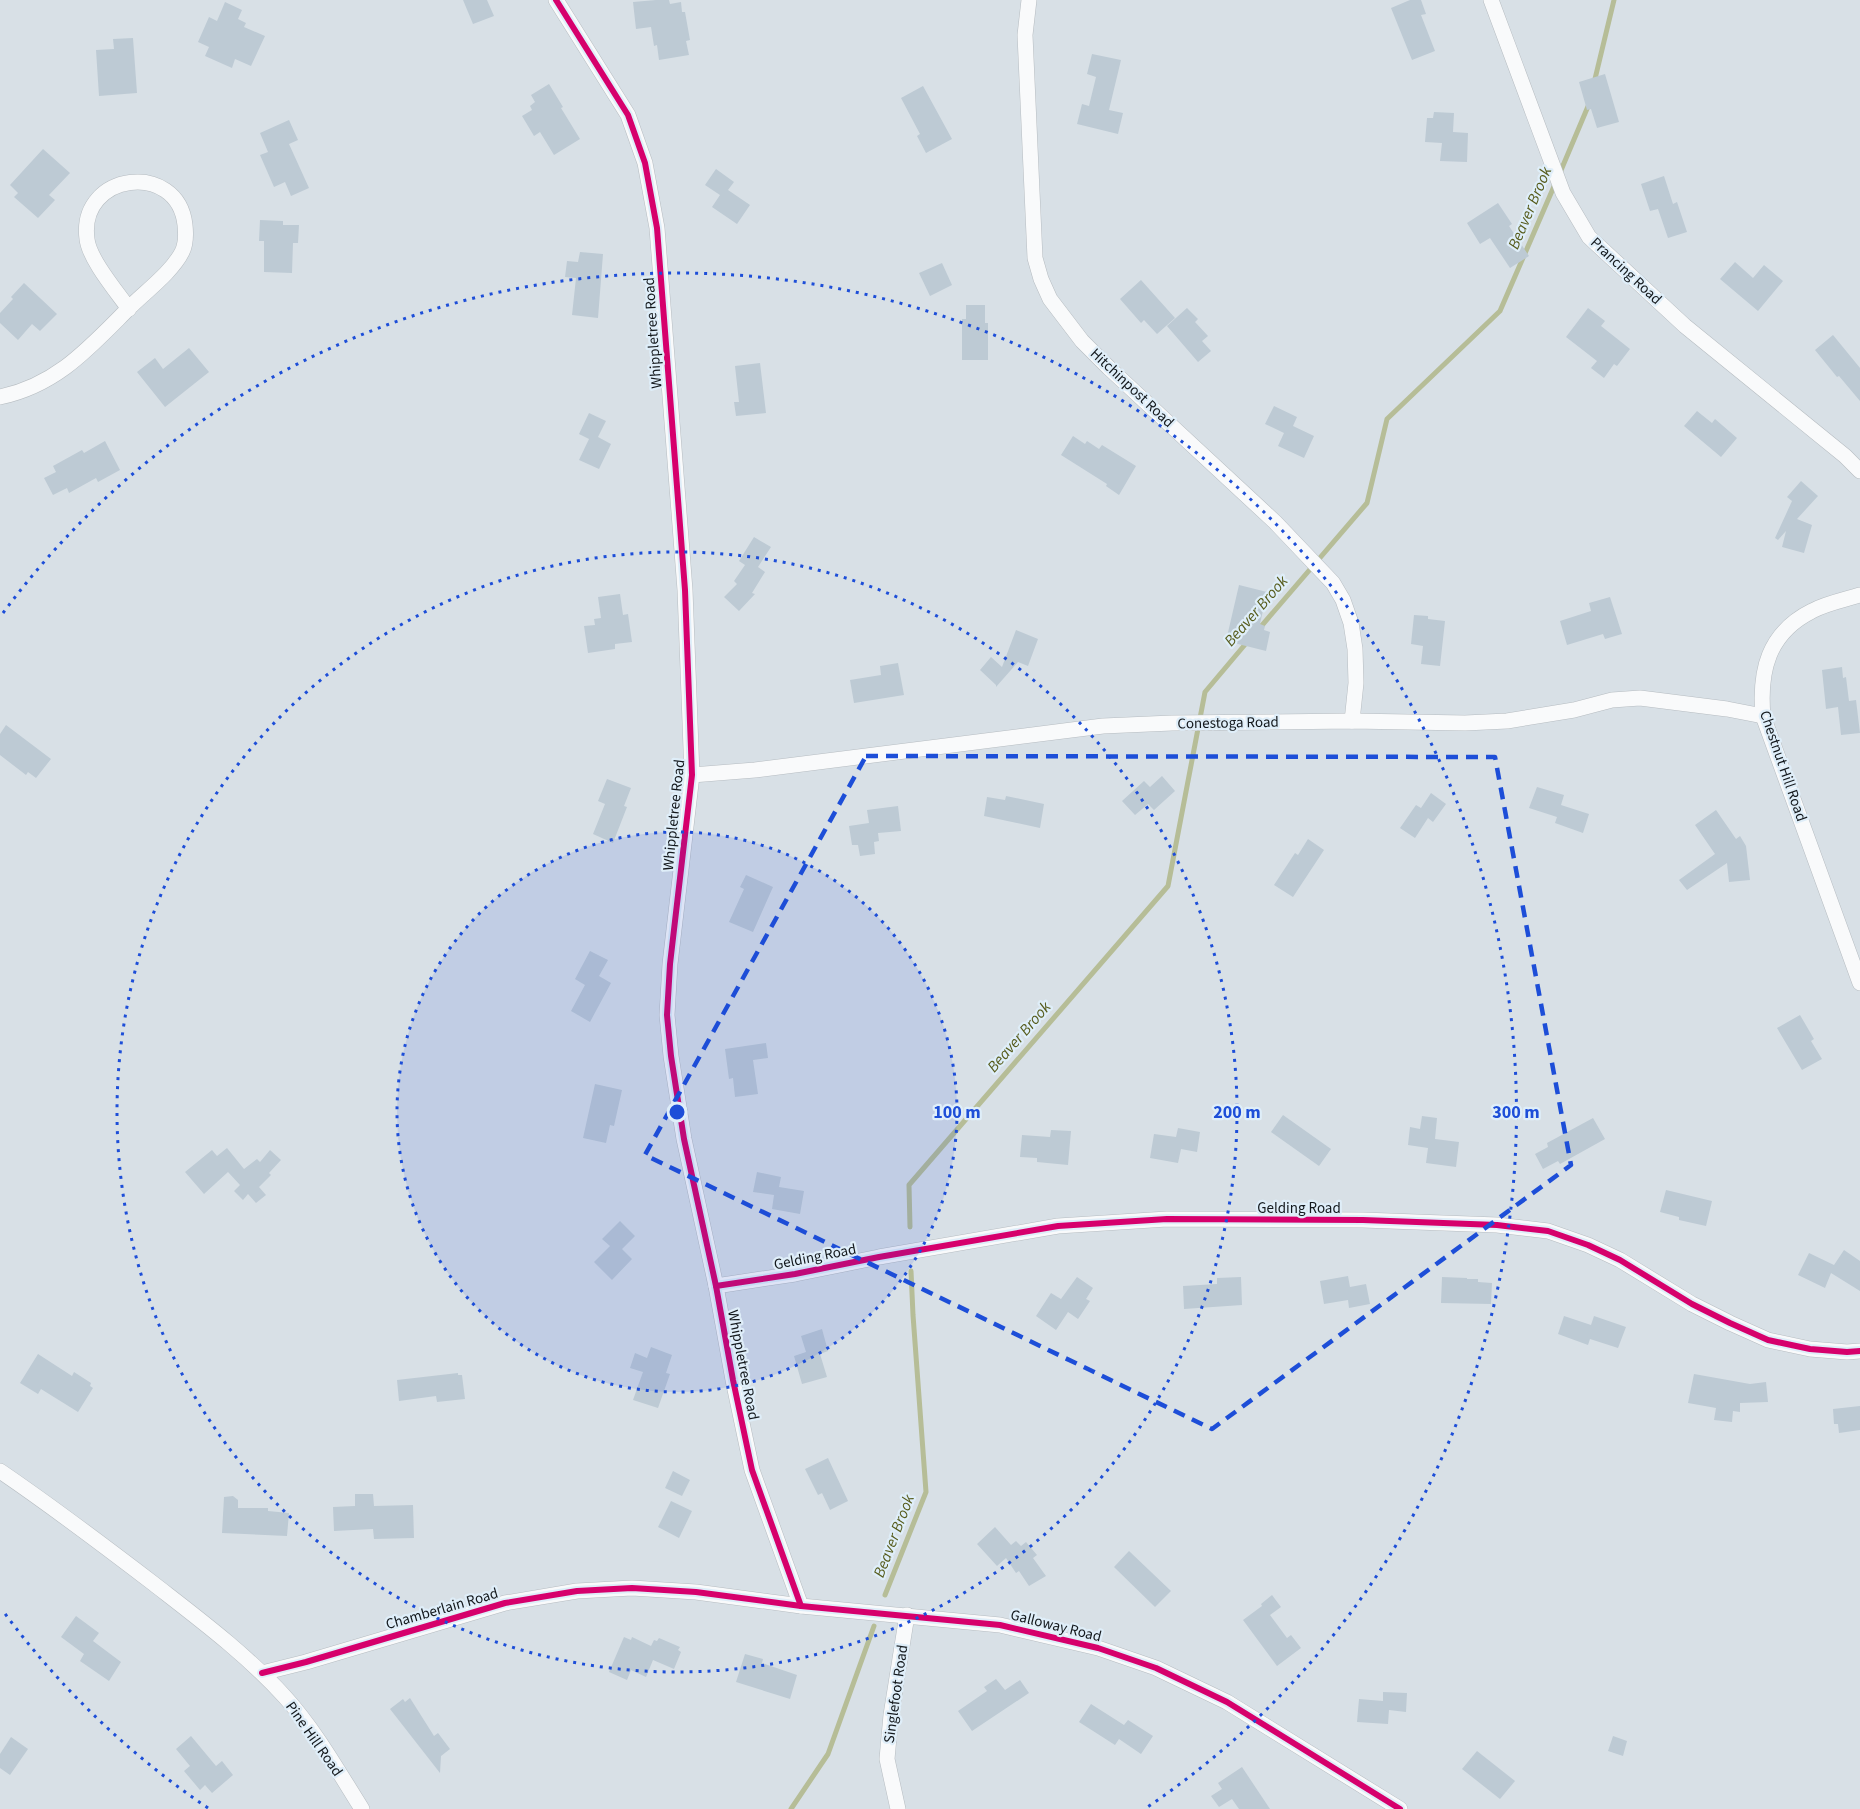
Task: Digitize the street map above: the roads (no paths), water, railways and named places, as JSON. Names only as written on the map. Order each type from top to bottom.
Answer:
[{"type":"street","name":"Whippletree Road","points":[[556,0],[628,115],[645,163],[657,228],[685,590],[693,775],[670,964],[667,1015],[671,1056],[684,1139],[752,1470],[801,1606]]},
{"type":"street","name":"Hitchinpost Road","points":[[1029,0],[1025,35],[1035,258],[1045,289],[1073,330],[1108,368],[1251,499],[1333,583],[1343,600],[1351,623],[1355,649],[1356,683],[1352,721]]},
{"type":"street","name":"Prancing Road","points":[[1491,0],[1563,193],[1589,237],[1685,326],[1845,456],[1860,471]]},
{"type":"street","points":[[0,398],[31,388],[66,368],[81,356],[129,309],[174,264],[182,251],[186,234],[184,216],[177,201],[164,189],[148,182],[130,181],[114,186],[100,196],[90,211],[86,226],[87,242],[93,256],[129,309]]},
{"type":"street","name":"Chestnut Hill Road","points":[[1860,595],[1812,610],[1795,621],[1772,648],[1766,664],[1762,689],[1763,717],[1860,983]]},
{"type":"street","name":"Conestoga Road","points":[[693,775],[755,770],[1103,726],[1352,721],[1507,722],[1574,710],[1612,700],[1640,698],[1727,709],[1763,717]]},
{"type":"street","name":"Gelding Road","points":[[716,1286],[795,1274],[1058,1226],[1167,1219],[1364,1220],[1497,1225],[1562,1234],[1588,1245],[1620,1260],[1702,1309],[1768,1340],[1810,1349],[1860,1351]]},
{"type":"street","points":[[0,1471],[58,1511],[209,1627],[262,1673]]},
{"type":"street","name":"Galloway Road","points":[[632,1588],[696,1592],[801,1606],[1000,1625],[1098,1648],[1156,1668],[1227,1702],[1400,1809]]},
{"type":"street","name":"Chamberlain Road","points":[[262,1673],[505,1602],[576,1591],[632,1588]]},
{"type":"street","name":"Singlefoot Road","points":[[898,1809],[887,1759],[891,1715],[907,1615]]},
{"type":"street","name":"Pine Hill Road","points":[[262,1673],[305,1722],[362,1809]]},
{"type":"waterway","name":"Beaver Brook","points":[[1594,83],[1614,0]]},
{"type":"waterway","name":"Beaver Brook","points":[[1559,175],[1589,104]]},
{"type":"waterway","name":"Beaver Brook","points":[[1258,630],[1367,503],[1387,419],[1500,311],[1555,184]]},
{"type":"waterway","name":"Beaver Brook","points":[[910,1227],[909,1185],[1168,886],[1205,692],[1248,641]]},
{"type":"waterway","name":"Beaver Brook","points":[[885,1595],[926,1492],[911,1271]]},
{"type":"waterway","name":"Beaver Brook","points":[[791,1809],[828,1754],[874,1626]]}]
